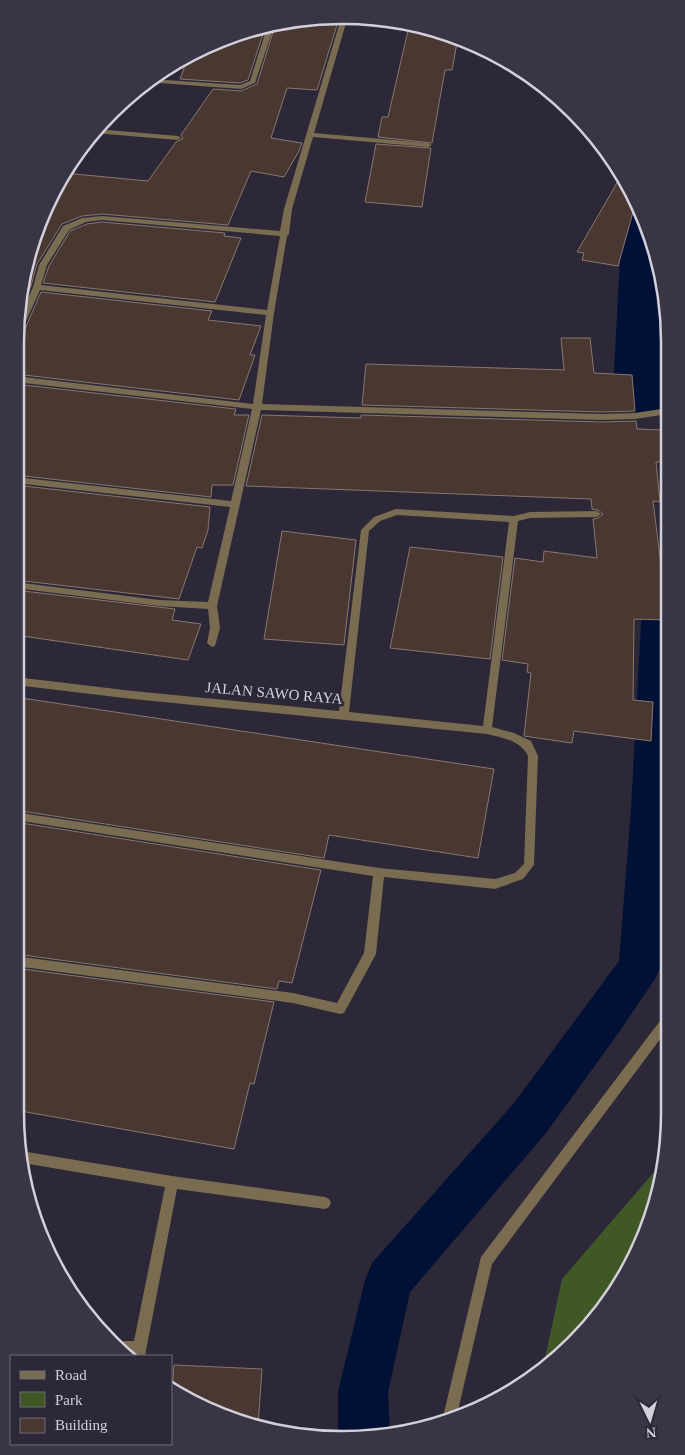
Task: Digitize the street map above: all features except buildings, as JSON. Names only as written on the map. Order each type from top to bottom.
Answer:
[{"type":"street","points":[[212,643],[215,628],[212,606],[257,407],[270,313],[288,209],[343,24]]},
{"type":"street","points":[[159,82],[241,87],[249,85],[253,82],[269,33]]},
{"type":"street","points":[[103,132],[178,138]]},
{"type":"street","points":[[310,135],[428,145]]},
{"type":"street","points":[[25,315],[37,287],[43,265],[66,228],[86,220],[102,218],[285,234]]},
{"type":"street","points":[[37,287],[270,313]]},
{"type":"street","points":[[24,380],[257,407],[602,417],[635,416],[661,412]]},
{"type":"street","points":[[24,481],[234,504]]},
{"type":"street","points":[[344,714],[365,530],[377,519],[396,512],[514,519],[530,515],[597,514]]},
{"type":"street","points":[[487,730],[514,519]]},
{"type":"street","points":[[24,586],[159,603],[212,606]]},
{"type":"street","name":"JALAN SAWO RAYA","points":[[24,683],[92,692],[344,714],[487,730],[510,736],[527,744],[533,756],[529,865],[519,876],[495,884],[379,872]]},
{"type":"street","points":[[24,817],[379,872],[370,954],[340,1008],[293,998],[24,962]]},
{"type":"street","points":[[451,1412],[486,1262],[661,1029]]},
{"type":"street","points":[[27,1158],[172,1182],[326,1203]]},
{"type":"street","points":[[139,1352],[172,1182]]},
{"type":"green space","points":[[656,1170],[644,1215],[619,1272],[608,1290],[582,1323],[545,1359],[562,1279]]},
{"type":"waterway","points":[[642,397],[640,372],[645,244]]},
{"type":"waterway","points":[[364,1431],[363,1392],[389,1280],[530,1118],[640,966],[651,810],[660,587],[658,570]]}]
